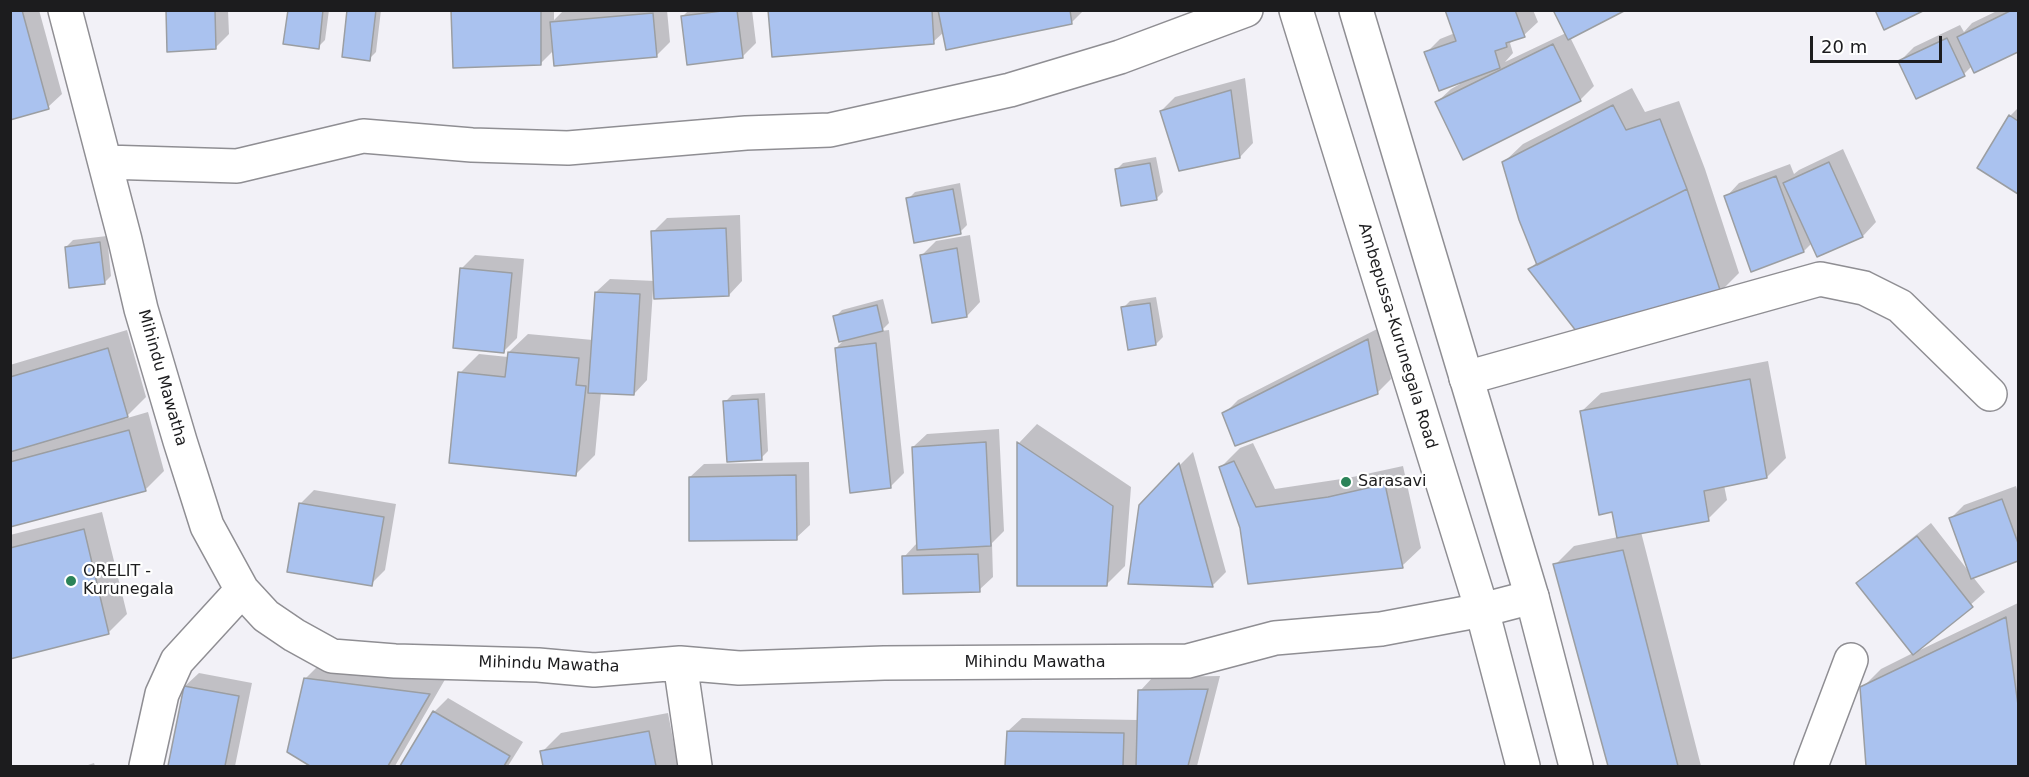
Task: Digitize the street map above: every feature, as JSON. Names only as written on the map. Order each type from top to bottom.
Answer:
[{"type":"main road","name":"Mihindu Mawatha","points":[[65,10],[141,309],[207,526],[242,590],[266,616],[332,656],[395,661],[594,669],[680,663],[739,668],[884,663],[1188,661],[1275,638],[1381,629],[1482,610],[1532,597]]},
{"type":"main road","points":[[105,162],[237,166],[363,136],[472,145],[568,148],[746,133],[830,130],[1010,90],[1120,57],[1246,10]]},
{"type":"main road","name":"Ambepussa-Kurunegala Road","points":[[1296,10],[1482,610],[1523,766]]},
{"type":"main road","points":[[1356,10],[1532,597],[1576,766]]},
{"type":"main road","points":[[1466,378],[1820,279],[1864,288],[1900,306],[1990,394]]},
{"type":"main road","points":[[146,766],[162,694],[177,661],[242,590]]},
{"type":"main road","points":[[1810,766],[1851,660]]},
{"type":"main road","points":[[680,663],[695,766]]},
{"type":"building","points":[[10,10],[22,10],[49,109],[10,120]]},
{"type":"building","points":[[166,10],[215,10],[216,49],[167,52]]},
{"type":"building","points":[[288,10],[323,10],[319,49],[283,44]]},
{"type":"building","points":[[347,10],[376,10],[370,61],[342,57]]},
{"type":"building","points":[[451,10],[541,10],[541,65],[453,68]]},
{"type":"building","points":[[737,10],[743,58],[687,65],[681,16]]},
{"type":"building","points":[[768,10],[932,10],[934,44],[772,57]]},
{"type":"building","points":[[938,10],[1070,10],[1072,24],[946,50]]},
{"type":"building","points":[[1445,10],[1515,10],[1525,37],[1506,43],[1507,47],[1495,51],[1500,68],[1439,91],[1424,52],[1456,41]]},
{"type":"building","points":[[1553,10],[1626,10],[1568,40]]},
{"type":"building","points":[[1875,10],[1925,10],[1884,30]]},
{"type":"building","points":[[2012,10],[2018,10],[2018,52],[1974,73],[1957,37]]},
{"type":"building","points":[[653,13],[657,57],[554,66],[550,22]]},
{"type":"building","points":[[1947,38],[1965,76],[1916,99],[1898,61]]},
{"type":"building","points":[[1553,44],[1581,101],[1463,160],[1435,102]]},
{"type":"building","points":[[1231,90],[1240,158],[1179,171],[1160,111]]},
{"type":"building","points":[[1613,105],[1626,130],[1660,119],[1687,189],[1537,265],[1519,220],[1502,162]]},
{"type":"building","points":[[2009,115],[2018,121],[2018,194],[1977,168]]},
{"type":"building","points":[[1829,162],[1863,237],[1817,257],[1783,183]]},
{"type":"building","points":[[1150,163],[1157,200],[1121,206],[1115,169]]},
{"type":"building","points":[[1776,176],[1804,252],[1751,272],[1724,196]]},
{"type":"building","points":[[953,189],[961,234],[914,243],[906,198]]},
{"type":"building","points":[[1687,189],[1721,293],[1580,336],[1528,269]]},
{"type":"building","points":[[726,228],[729,296],[654,299],[651,231]]},
{"type":"building","points":[[100,242],[105,284],[69,288],[65,247]]},
{"type":"building","points":[[957,248],[967,317],[932,323],[920,255]]},
{"type":"building","points":[[460,268],[512,273],[504,353],[453,348]]},
{"type":"building","points":[[595,292],[640,294],[634,395],[588,393]]},
{"type":"building","points":[[1150,303],[1156,345],[1128,350],[1121,307]]},
{"type":"building","points":[[877,305],[883,331],[839,342],[833,316]]},
{"type":"building","points":[[1368,339],[1378,394],[1235,446],[1222,413]]},
{"type":"building","points":[[876,343],[891,488],[850,493],[835,348]]},
{"type":"building","points":[[108,348],[128,417],[10,452],[10,377]]},
{"type":"building","points":[[508,352],[579,358],[576,385],[586,386],[576,476],[449,463],[458,372],[505,377]]},
{"type":"building","points":[[1750,379],[1767,478],[1704,491],[1709,521],[1617,538],[1612,512],[1599,515],[1580,411]]},
{"type":"building","points":[[758,399],[762,460],[727,462],[723,401]]},
{"type":"building","points":[[129,430],[146,491],[10,527],[10,462]]},
{"type":"building","points":[[986,442],[991,546],[917,550],[912,447]]},
{"type":"building","points":[[1017,442],[1113,506],[1107,586],[1017,586]]},
{"type":"building","points":[[1234,461],[1256,507],[1328,497],[1385,484],[1403,568],[1248,584],[1240,528],[1219,467]]},
{"type":"building","points":[[1179,463],[1213,587],[1128,584],[1139,505]]},
{"type":"building","points":[[796,475],[797,540],[689,541],[689,477]]},
{"type":"building","points":[[2002,499],[2018,543],[2018,561],[1971,579],[1949,518]]},
{"type":"building","points":[[299,503],[384,517],[372,586],[287,572]]},
{"type":"building","points":[[84,529],[109,634],[10,659],[10,548]]},
{"type":"building","points":[[1917,536],[1973,607],[1913,655],[1856,583]]},
{"type":"building","points":[[1623,550],[1678,766],[1608,766],[1553,564]]},
{"type":"building","points":[[978,554],[980,592],[903,594],[902,556]]},
{"type":"building","points":[[2006,617],[2018,705],[2018,766],[1866,766],[1860,687]]},
{"type":"building","points":[[304,678],[430,694],[388,766],[310,766],[287,752]]},
{"type":"building","points":[[184,686],[239,696],[225,766],[168,766]]},
{"type":"building","points":[[1208,689],[1188,766],[1136,766],[1138,690]]},
{"type":"building","points":[[433,711],[510,756],[504,766],[400,766]]},
{"type":"building","points":[[649,731],[656,766],[543,766],[540,751]]},
{"type":"building","points":[[1007,731],[1124,733],[1123,766],[1005,766]]},
{"type":"place","name":"Sarasavi","points":[[1346,482]]},
{"type":"place","name":"ORELIT - Kurunegala","points":[[71,581]]}]
